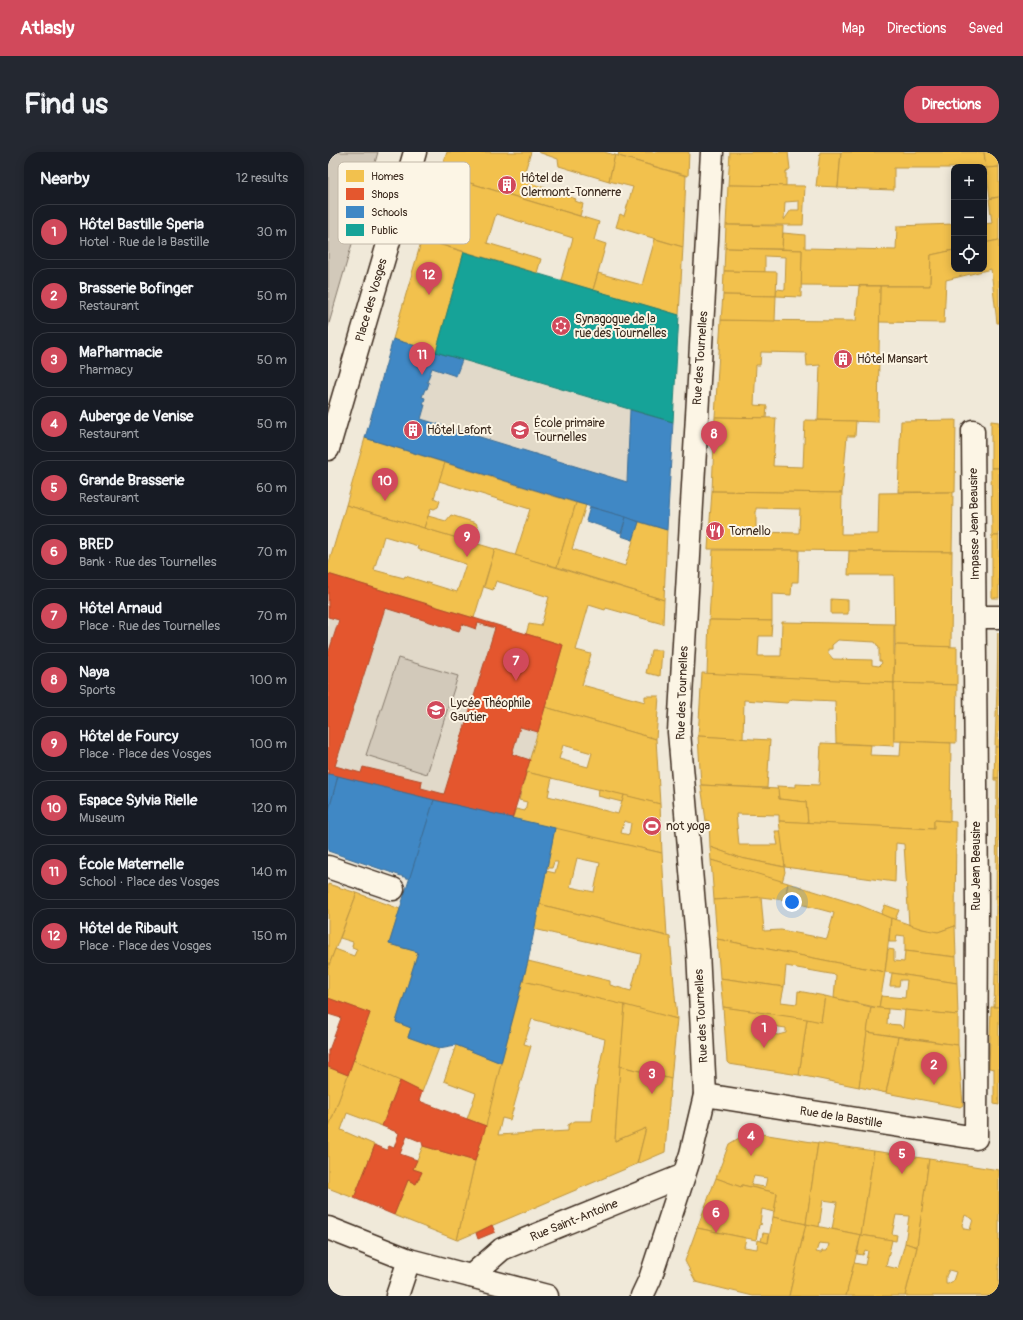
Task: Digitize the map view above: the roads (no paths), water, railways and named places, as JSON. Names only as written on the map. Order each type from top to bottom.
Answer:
[{"type":"street","name":"Place des Vosges","points":[[412,162],[415,152]]},
{"type":"street","name":"Rue des Tournelles","points":[[642,1296],[650,1279],[684,1175],[705,1095],[698,951],[679,732],[712,152]]},
{"type":"street","name":"Place des Vosges","points":[[328,448],[388,244]]},
{"type":"street","name":"Impasse Jean Beausire","points":[[973,431],[975,617]]},
{"type":"street","points":[[975,617],[999,617]]},
{"type":"street","name":"Rue Jean Beausire","points":[[975,617],[976,1138]]},
{"type":"street","points":[[328,867],[393,890]]},
{"type":"street","name":"Rue de la Bastille","points":[[705,1095],[976,1138]]},
{"type":"street","name":"Rue Saint-Antoine","points":[[471,1276],[502,1249],[684,1175]]},
{"type":"street","points":[[328,1228],[409,1260],[546,1296]]},
{"type":"street","points":[[396,1296],[409,1260]]},
{"type":"place","name":"Hôtel de Clermont-Tonnerre","points":[[507,185]]},
{"type":"place","name":"Hôtel de Ribault","points":[[429,295]]},
{"type":"place","name":"Synagogue de la rue des Tournelles","points":[[561,326]]},
{"type":"place","name":"Hôtel Mansart","points":[[843,359]]},
{"type":"place","name":"École Maternelle","points":[[422,375]]},
{"type":"place","name":"Hôtel Lafont","points":[[413,430]]},
{"type":"place","name":"École primaire Tournelles","points":[[520,430]]},
{"type":"place","name":"Naya","points":[[714,454]]},
{"type":"place","name":"Espace Sylvia Rielle","points":[[385,501]]},
{"type":"place","name":"Tornello","points":[[715,531]]},
{"type":"place","name":"Hôtel de Fourcy","points":[[467,557]]},
{"type":"place","name":"Hôtel Arnaud","points":[[516,681]]},
{"type":"place","name":"Lycée Théophile Gautier","points":[[436,710]]},
{"type":"place","name":"not yoga","points":[[652,826]]},
{"type":"place","name":"Hôtel Bastille Speria","points":[[764,1048]]},
{"type":"place","name":"Brasserie Bofinger","points":[[934,1085]]},
{"type":"place","name":"MaPharmacie","points":[[652,1094]]},
{"type":"place","name":"Auberge de Venise","points":[[751,1156]]},
{"type":"place","name":"Grande Brasserie","points":[[902,1174]]},
{"type":"place","name":"BRED","points":[[716,1233]]}]
